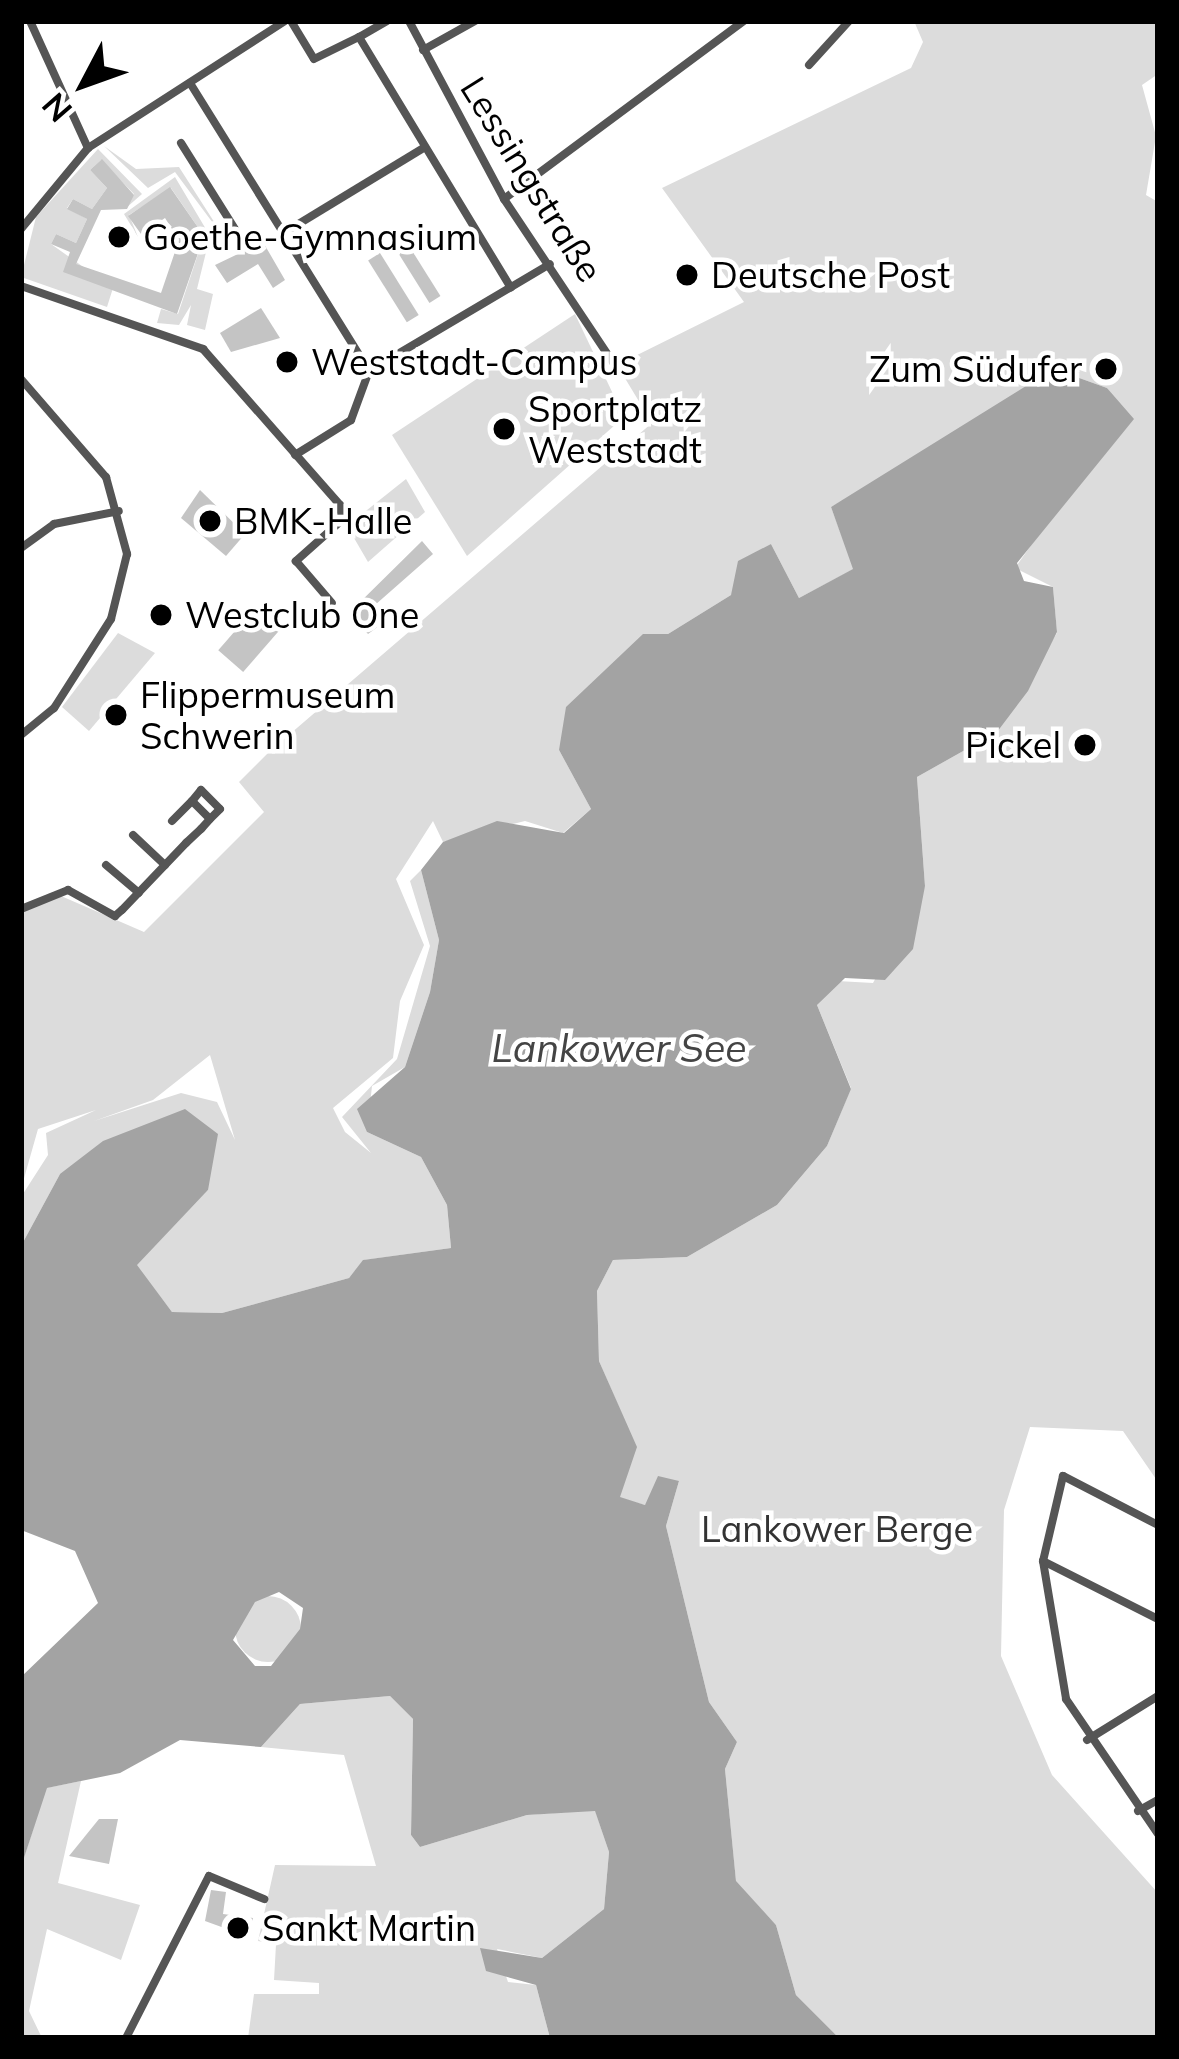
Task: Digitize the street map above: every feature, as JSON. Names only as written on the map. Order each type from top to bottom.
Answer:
[{"type":"street","points":[[30,21],[88,148]]},
{"type":"street","points":[[21,229],[88,148],[288,21],[314,59],[387,21]]},
{"type":"street","name":"Lessingstraße","points":[[409,21],[504,199],[614,364]]},
{"type":"street","points":[[423,50],[476,21]]},
{"type":"street","points":[[504,199],[743,21]]},
{"type":"street","points":[[809,64],[849,21]]},
{"type":"street","name":"Lessingstraße","points":[[359,38],[511,288]]},
{"type":"street","points":[[190,83],[369,371]]},
{"type":"street","points":[[181,143],[243,242]]},
{"type":"street","points":[[282,234],[425,147]]},
{"type":"street","points":[[295,454],[351,420],[369,371],[550,264]]},
{"type":"street","points":[[21,286],[202,349],[344,512],[296,561],[332,603]]},
{"type":"street","points":[[21,380],[106,477],[127,554],[111,619],[54,707],[21,735]]},
{"type":"street","points":[[21,548],[54,524],[119,511]]},
{"type":"street","points":[[21,909],[68,890],[115,916],[220,809],[202,790],[172,821]]},
{"type":"street","points":[[133,835],[165,865]]},
{"type":"street","points":[[106,865],[139,893]]},
{"type":"street","points":[[1158,1525],[1063,1476],[1042,1562],[1052,1656],[1087,1740],[1158,1834]]},
{"type":"street","points":[[1042,1562],[1158,1618]]},
{"type":"street","points":[[1087,1740],[1158,1696]]},
{"type":"street","points":[[1138,1811],[1158,1800]]},
{"type":"street","points":[[126,2038],[209,1876],[265,1899]]},
{"type":"green space","name":"Lankower Berge","points":[[914,21],[1158,21],[1158,74],[1142,85],[1156,136],[1146,195],[1158,202],[1158,1482],[1123,1431],[1030,1427],[1004,1510],[1001,1656],[1052,1775],[1158,1893],[1158,2038],[839,2038],[796,1995],[776,1925],[736,1882],[725,1769],[737,1742],[709,1702],[666,1526],[679,1481],[645,1505],[619,1498],[636,1447],[599,1361],[597,1291],[613,1260],[687,1257],[777,1205],[827,1146],[851,1088],[817,1005],[837,981],[873,983],[925,886],[917,777],[997,732],[1057,633],[1053,587],[1015,568],[1124,414],[1107,388],[1071,375],[831,507],[854,569],[799,598],[771,544],[731,595],[668,634],[559,750],[591,809],[563,833],[525,821],[443,842],[433,821],[396,879],[424,945],[400,1001],[393,1058],[333,1108],[345,1132],[371,1153],[342,1117],[397,1059],[430,946],[410,881],[421,870],[439,940],[430,992],[405,1067],[372,1086],[367,1132],[421,1157],[447,1205],[451,1248],[364,1260],[349,1278],[222,1313],[172,1312],[136,1265],[208,1190],[60,1174],[21,1246],[21,1197],[48,1155],[46,1133],[96,1110],[38,1129],[21,1189],[21,909],[61,896],[144,932],[264,812],[239,782],[652,423],[617,365],[744,302],[662,188],[911,68],[923,42]],"holes":[[[210,1055],[235,1140],[217,1102],[181,1093],[94,1121],[153,1100]]]},
{"type":"green space","points":[[104,146],[136,169],[179,167],[227,242],[175,172],[148,188]]},
{"type":"green space","points":[[98,149],[142,194],[126,208],[134,194],[101,160],[90,170],[107,188],[92,209],[73,199],[67,208],[87,219],[76,243],[56,234],[51,244],[113,288],[107,307],[21,277],[36,217]]},
{"type":"green space","points":[[175,177],[210,236],[197,289],[213,294],[205,330],[187,325],[191,305],[179,325],[157,323],[161,309],[178,314],[204,236],[171,188],[129,215],[138,237],[124,214]]},
{"type":"green space","name":"Sportplatz Weststadt","points":[[575,314],[624,417],[467,556],[392,435]]},
{"type":"green space","points":[[406,479],[425,512],[368,562],[347,526]]},
{"type":"green space","points":[[118,633],[155,653],[89,731],[62,707]]},
{"type":"green space","points":[[268,1596],[291,1606],[301,1629],[291,1652],[268,1662],[245,1652],[235,1629],[245,1606]]},
{"type":"green space","points":[[390,1696],[413,1719],[411,1835],[420,1847],[527,1815],[595,1810],[609,1852],[604,1909],[542,1958],[497,1949],[508,1982],[536,1985],[550,2038],[248,2038],[254,1994],[319,1994],[319,1983],[274,1980],[276,1944],[258,1941],[275,1865],[376,1866],[344,1755],[261,1747],[300,1704]]},
{"type":"green space","points":[[81,1781],[58,1883],[140,1905],[121,1960],[47,1929],[29,2011],[42,2038],[21,2038],[21,1867],[46,1788]]},
{"type":"water","name":"Lankower See","points":[[1071,375],[1107,388],[1134,419],[1017,563],[1024,581],[1053,587],[1057,632],[1028,691],[997,732],[917,777],[925,886],[913,949],[885,980],[845,978],[817,1005],[851,1089],[827,1146],[777,1205],[687,1257],[613,1260],[597,1291],[599,1361],[637,1447],[620,1497],[645,1505],[658,1476],[679,1481],[666,1526],[709,1702],[737,1742],[725,1769],[736,1881],[776,1925],[796,1995],[839,2038],[550,2038],[536,1985],[486,1971],[480,1948],[542,1958],[604,1909],[609,1852],[595,1811],[527,1815],[420,1847],[411,1835],[413,1719],[390,1696],[300,1704],[261,1747],[180,1740],[120,1773],[47,1788],[21,1867],[21,1677],[98,1603],[75,1551],[21,1530],[21,1246],[60,1174],[103,1141],[185,1109],[218,1134],[208,1190],[137,1265],[172,1312],[222,1313],[349,1278],[363,1260],[451,1248],[447,1205],[421,1157],[367,1132],[357,1109],[405,1067],[430,992],[439,940],[421,870],[443,842],[497,821],[564,833],[591,809],[559,750],[566,707],[643,634],[668,634],[731,595],[738,561],[771,544],[799,598],[853,569],[831,507],[1034,381]],"holes":[[[279,1592],[303,1608],[300,1629],[271,1666],[255,1666],[233,1640],[255,1602]]]},
{"type":"building","points":[[102,159],[134,195],[127,209],[101,210],[76,264],[161,293],[179,240],[165,218],[141,234],[128,216],[170,187],[204,236],[177,314],[63,272],[70,252],[51,244],[56,234],[76,243],[87,219],[67,209],[73,199],[92,209],[107,188],[90,170]]},
{"type":"building","points":[[406,241],[440,296],[429,303],[395,248]]},
{"type":"building","points":[[263,242],[285,280],[273,288],[258,264],[227,283],[215,265]]},
{"type":"building","points":[[380,253],[419,315],[407,322],[368,260]]},
{"type":"building","points":[[261,308],[280,338],[231,352],[220,333]]},
{"type":"building","name":"BMK-Halle","points":[[200,490],[245,534],[226,556],[181,518]]},
{"type":"building","points":[[422,541],[433,554],[375,605],[383,623],[368,634],[349,613]]},
{"type":"building","points":[[255,608],[280,630],[243,672],[218,650]]},
{"type":"building","points":[[99,1819],[118,1819],[109,1864],[69,1856]]},
{"type":"building","points":[[211,1890],[226,1892],[223,1914],[253,1918],[249,1937],[205,1921]]},
{"type":"place","name":"Goethe-Gymnasium","points":[[119,237]]},
{"type":"place","name":"Deutsche Post","points":[[687,275]]},
{"type":"place","name":"Weststadt-Campus","points":[[287,362]]},
{"type":"place","name":"Zum Südufer","points":[[1106,369]]},
{"type":"place","name":"Sportplatz Weststadt","points":[[504,429]]},
{"type":"place","name":"BMK-Halle","points":[[210,521]]},
{"type":"place","name":"Westclub One","points":[[161,615]]},
{"type":"place","name":"Flippermuseum Schwerin","points":[[116,715]]},
{"type":"place","name":"Pickel","points":[[1085,745]]},
{"type":"place","name":"Sankt Martin","points":[[238,1928]]}]
